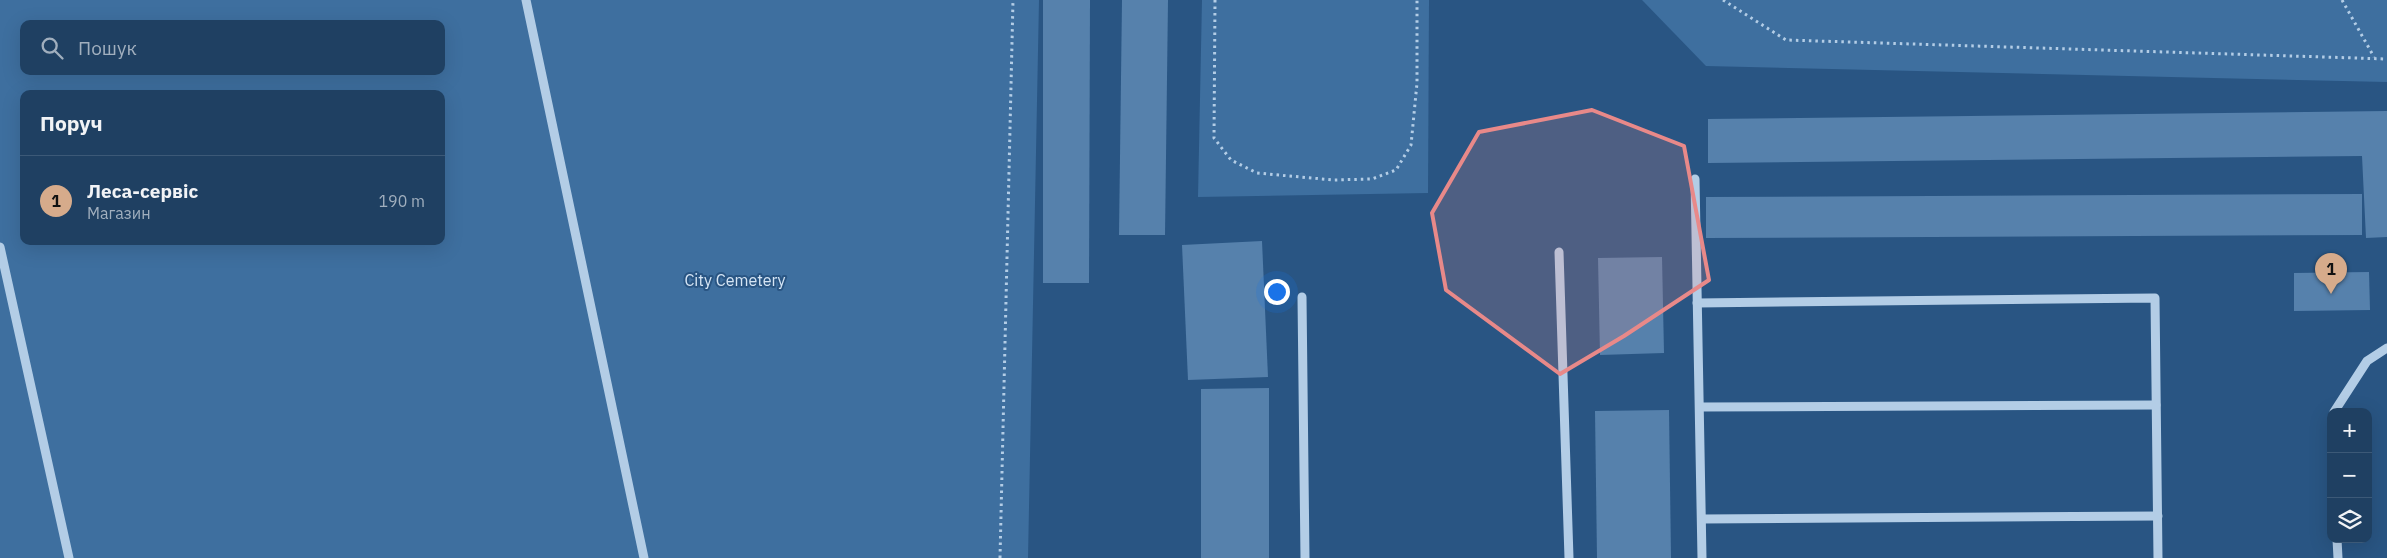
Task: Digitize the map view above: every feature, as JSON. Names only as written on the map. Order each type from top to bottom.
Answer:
[{"type":"lane","points":[[526,0],[644,558]]},
{"type":"lane","points":[[1696,179],[1702,558]]},
{"type":"lane","points":[[0,247],[69,558]]},
{"type":"lane","points":[[1559,252],[1569,558]]},
{"type":"lane","points":[[1302,297],[1305,558]]},
{"type":"lane","points":[[1698,303],[2155,298],[2158,558]]},
{"type":"lane","points":[[2337,408],[2367,361],[2387,348]]},
{"type":"lane","points":[[1700,407],[2156,405]]},
{"type":"lane","points":[[1702,519],[2158,516]]},
{"type":"lane","points":[[2337,543],[2338,558]]},
{"type":"path","points":[[1000,558],[1013,0]]},
{"type":"path","points":[[1215,0],[1214,138],[1231,160],[1257,173],[1333,180],[1372,179],[1396,170],[1411,145],[1416,83],[1416,0]]},
{"type":"path","points":[[1723,0],[1786,40],[2374,57],[2387,59]]},
{"type":"path","points":[[2342,0],[2374,57]]},
{"type":"highlighted area","points":[[1592,110],[1684,146],[1709,280],[1624,336],[1560,374],[1446,290],[1432,213],[1479,132]]},
{"type":"green space","name":"City Cemetery","points":[[0,0],[1039,0],[1028,558],[0,558]]},
{"type":"green space","points":[[1202,0],[1429,0],[1428,193],[1198,197]]},
{"type":"green space","points":[[1642,0],[2387,0],[2387,82],[1706,66]]},
{"type":"building","points":[[1043,0],[1090,0],[1089,283],[1043,283]]},
{"type":"building","points":[[1122,0],[1168,0],[1165,235],[1119,235]]},
{"type":"building","points":[[2387,111],[2387,237],[2366,238],[2362,156],[1708,163],[1708,119]]},
{"type":"building","points":[[2362,194],[2362,235],[1706,238],[1706,197]]},
{"type":"building","points":[[1262,241],[1268,377],[1188,380],[1182,245]]},
{"type":"building","points":[[1662,257],[1664,353],[1600,355],[1598,258]]},
{"type":"building","points":[[2369,272],[2370,310],[2294,311],[2294,273]]},
{"type":"building","points":[[1269,388],[1269,558],[1201,558],[1201,389]]},
{"type":"building","points":[[1669,410],[1671,558],[1597,558],[1595,411]]},
{"type":"place","name":"Леса-сервіс","points":[[2331,294]]}]
